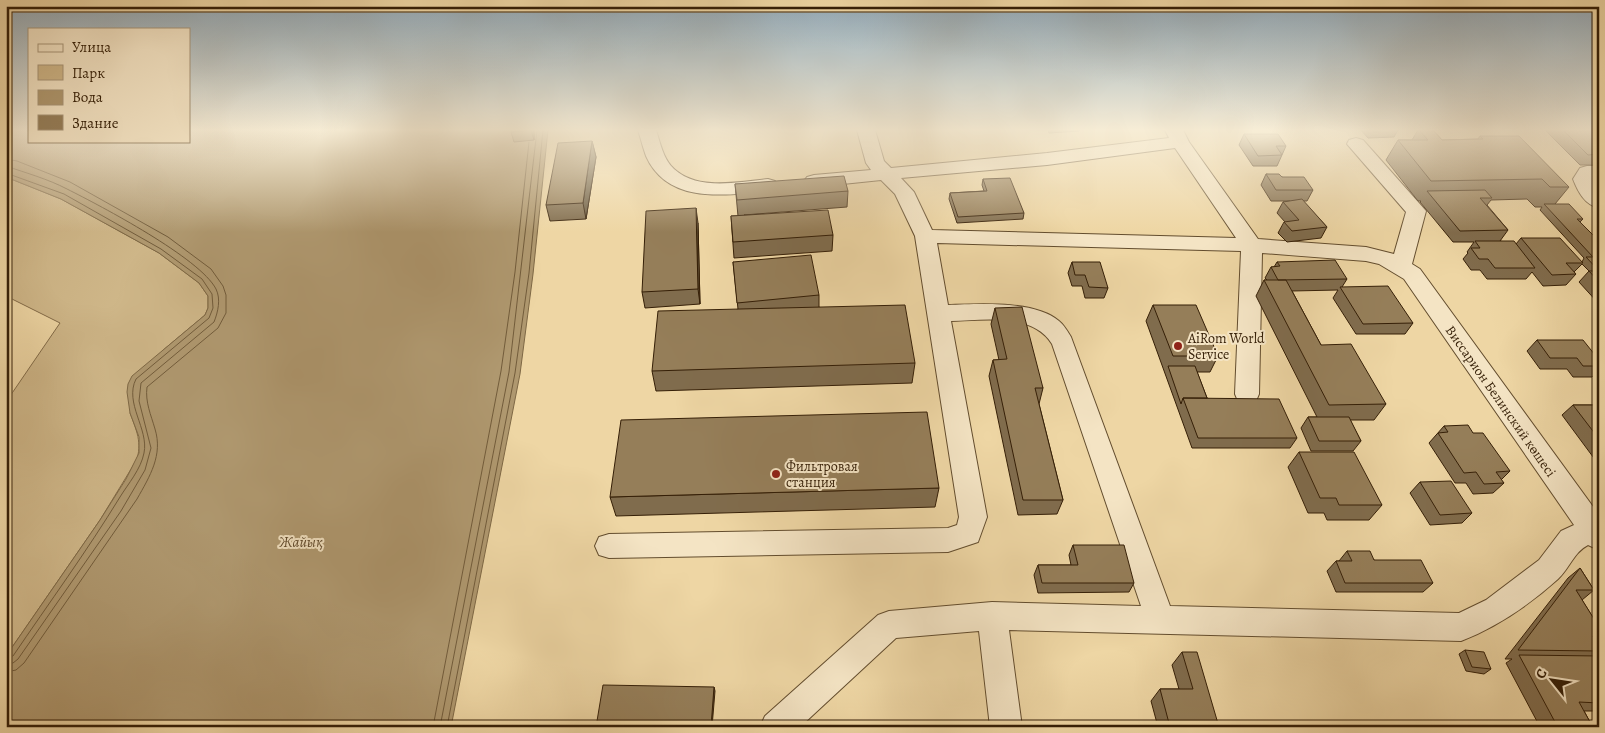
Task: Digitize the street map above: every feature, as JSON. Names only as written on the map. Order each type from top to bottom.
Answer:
[{"type":"street","points":[[661,164],[668,174],[695,188],[718,190],[991,164]]},
{"type":"street","points":[[609,546],[948,540],[968,533],[973,517],[925,236],[904,192],[876,164]]},
{"type":"street","points":[[1196,164],[1252,245],[1247,394]]},
{"type":"street","points":[[925,236],[1252,245],[1366,254],[1385,258],[1401,266],[1416,211],[1374,164]]},
{"type":"street","points":[[1599,172],[1587,172],[1583,180],[1587,190],[1599,202]]},
{"type":"street","name":"Виссарион Белинский көшесі","points":[[1401,266],[1412,274],[1597,532]]},
{"type":"street","points":[[938,313],[1034,316],[1050,326],[1063,343],[1160,619]]},
{"type":"street","points":[[776,727],[889,625],[992,616],[1461,627],[1496,610],[1549,569],[1571,540],[1597,532]]},
{"type":"street","points":[[992,616],[1006,727]]},
{"type":"green space","points":[[6,177],[61,199],[159,253],[199,283],[208,296],[208,308],[205,315],[162,351],[130,413],[139,443],[136,461],[100,520],[6,656],[6,402],[60,323],[6,296]]},
{"type":"water","name":"Жайық","points":[[6,164],[544,164],[520,374],[451,727],[6,727],[6,656],[100,520],[126,479],[139,453],[139,437],[130,413],[127,392],[128,384],[132,376],[205,315],[208,308],[208,296],[199,283],[159,253],[61,199],[6,177]]},
{"type":"building","points":[[554,164],[589,164],[583,203],[546,205]]},
{"type":"building","points":[[1417,164],[1547,164],[1569,187],[1550,187],[1542,179],[1431,181]]},
{"type":"building","points":[[1266,174],[1279,174],[1282,177],[1304,177],[1313,190],[1276,190]]},
{"type":"building","points":[[844,176],[848,191],[737,200],[735,184]]},
{"type":"building","points":[[1010,178],[1024,213],[958,217],[950,193],[987,191],[983,179]]},
{"type":"building","points":[[1485,190],[1492,198],[1480,198],[1508,230],[1460,231],[1427,191]]},
{"type":"building","points":[[1302,199],[1327,227],[1292,231],[1284,222],[1299,220],[1283,202]]},
{"type":"building","points":[[1544,204],[1569,204],[1583,219],[1577,219],[1599,241],[1599,271],[1586,257],[1593,257]]},
{"type":"building","points":[[696,208],[698,289],[642,292],[646,211]]},
{"type":"building","points":[[828,210],[833,235],[733,242],[731,216]]},
{"type":"building","points":[[1521,238],[1560,238],[1583,263],[1566,263],[1576,274],[1552,275]]},
{"type":"building","points":[[1475,241],[1514,241],[1535,268],[1495,268],[1488,259],[1479,259],[1471,248],[1480,248]]},
{"type":"building","points":[[811,255],[819,295],[737,303],[733,262]]},
{"type":"building","points":[[1335,260],[1347,279],[1278,280],[1271,267],[1280,266],[1277,262]]},
{"type":"building","points":[[1072,262],[1100,262],[1108,288],[1089,287],[1085,275],[1075,275]]},
{"type":"building","points":[[1589,271],[1599,271],[1599,282]]},
{"type":"building","points":[[1264,280],[1286,280],[1321,345],[1351,344],[1386,404],[1329,405]]},
{"type":"building","points":[[1388,286],[1413,323],[1363,324],[1340,287]]},
{"type":"building","points":[[905,305],[915,363],[652,371],[658,311]]},
{"type":"building","points":[[1153,305],[1196,305],[1218,356],[1173,356]]},
{"type":"building","points":[[1022,307],[1043,388],[1035,388],[1063,500],[1023,500],[993,360],[1007,359],[995,308]]},
{"type":"building","points":[[1537,340],[1583,340],[1599,360],[1599,366],[1583,366],[1577,358],[1550,358]]},
{"type":"building","points":[[1168,366],[1195,366],[1207,398],[1183,398],[1181,404]]},
{"type":"building","points":[[1183,398],[1279,399],[1297,438],[1198,438]]},
{"type":"building","points":[[1573,405],[1599,405],[1599,439]]},
{"type":"building","name":"Фильтровая станция","points":[[927,412],[939,488],[610,497],[621,420]]},
{"type":"building","points":[[1308,417],[1349,417],[1361,441],[1319,441]]},
{"type":"building","points":[[1468,425],[1473,433],[1483,433],[1510,471],[1496,472],[1504,483],[1484,484],[1476,472],[1464,473],[1438,433],[1448,432],[1444,426]]},
{"type":"building","points":[[1299,452],[1354,452],[1382,505],[1339,505],[1336,498],[1320,498]]},
{"type":"building","points":[[1451,481],[1472,513],[1440,515],[1420,482]]},
{"type":"building","points":[[1073,545],[1124,545],[1134,583],[1042,583],[1038,565],[1078,565]]},
{"type":"building","points":[[1347,551],[1370,551],[1374,560],[1421,560],[1433,583],[1345,583],[1336,561],[1352,561]]},
{"type":"building","points":[[1580,568],[1594,590],[1576,590],[1599,627],[1599,636],[1593,636],[1599,646],[1599,651],[1518,650]]},
{"type":"building","points":[[1465,650],[1484,652],[1491,669],[1472,667]]},
{"type":"building","points":[[1182,652],[1197,652],[1219,727],[1170,727],[1160,689],[1193,689]]},
{"type":"building","points":[[1519,655],[1599,656],[1599,703],[1579,702],[1590,722],[1555,722]]},
{"type":"building","points":[[603,685],[714,687],[711,727],[596,727]]},
{"type":"place","name":"AiRom World Service","points":[[1178,346]]},
{"type":"place","name":"Фильтровая станция","points":[[776,474]]}]
